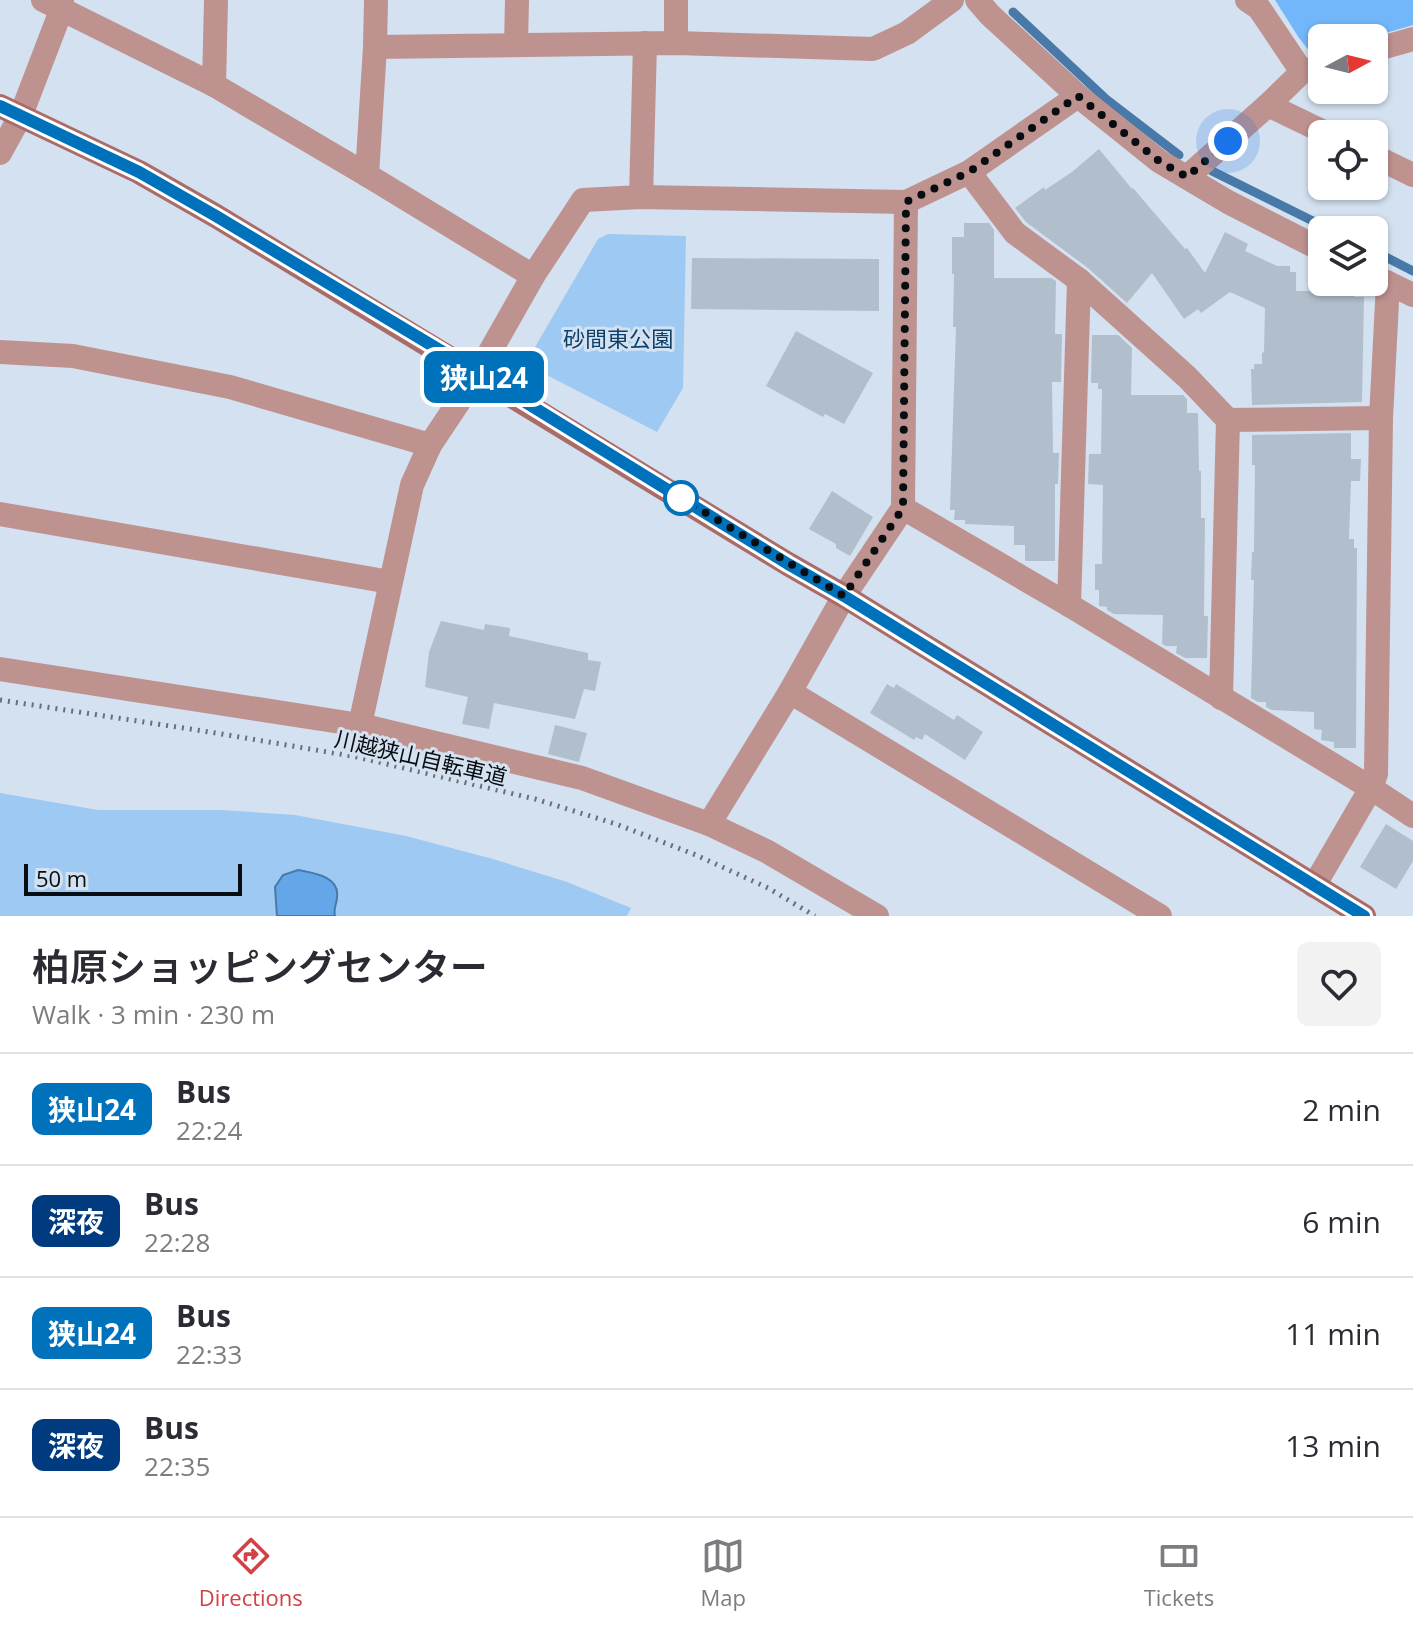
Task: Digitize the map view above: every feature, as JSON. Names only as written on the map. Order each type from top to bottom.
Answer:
[{"type":"street","points":[[214,85],[216,0]]},
{"type":"street","points":[[367,175],[376,0]]},
{"type":"street","points":[[516,45],[517,0]]},
{"type":"street","points":[[676,0],[676,43]]},
{"type":"street","points":[[375,47],[676,43],[873,49],[907,33],[952,0]]},
{"type":"street","points":[[1247,0],[1259,8],[1308,64]]},
{"type":"street","points":[[0,153],[10,110],[55,3],[214,85],[533,276]]},
{"type":"street","points":[[992,5],[1078,96],[1159,161],[1228,202],[1308,243]]},
{"type":"street","points":[[1388,46],[1413,39]]},
{"type":"street","points":[[641,197],[645,43]]},
{"type":"street","points":[[1187,177],[1308,72]]},
{"type":"street","points":[[360,725],[412,485],[430,445],[478,373],[533,276],[583,200],[641,197],[906,202],[969,172],[1078,96]]},
{"type":"street","points":[[1268,105],[1308,124]]},
{"type":"street","points":[[10,110],[139,172],[203,208],[844,596],[1364,916]]},
{"type":"street","points":[[1388,163],[1413,175]]},
{"type":"street","points":[[969,172],[1015,233],[1079,280],[1187,377],[1228,420],[1221,698]]},
{"type":"street","points":[[709,824],[790,692],[844,596],[903,508],[906,202]]},
{"type":"street","points":[[1069,605],[1079,280]]},
{"type":"street","points":[[1388,283],[1413,295]]},
{"type":"street","points":[[1314,886],[1371,788],[1376,774],[1381,296]]},
{"type":"street","points":[[0,352],[73,356],[230,387],[430,445]]},
{"type":"street","points":[[1228,420],[1381,418]]},
{"type":"street","points":[[903,508],[1069,605],[1413,816]]},
{"type":"street","points":[[0,514],[390,582]]},
{"type":"street","points":[[0,669],[360,725],[582,778],[709,824],[768,852],[877,916]]},
{"type":"street","points":[[790,692],[1160,916]]},
{"type":"path","name":"川越狭山自転車道","points":[[0,700],[357,757],[535,799],[616,824],[696,855],[768,888],[815,916]]},
{"type":"green space","name":"砂間東公園","points":[[608,234],[686,236],[683,388],[657,432],[535,369],[528,359],[598,239]]},
{"type":"green space","points":[[0,793],[98,810],[221,810],[295,815],[406,836],[493,859],[567,882],[631,908],[627,916],[0,916]]},
{"type":"shaded area","points":[[1275,0],[1413,0],[1413,25],[1388,32],[1388,24],[1308,24],[1308,49]]},
{"type":"shaded area","points":[[298,870],[324,877],[334,884],[337,890],[335,916],[277,916],[275,887],[283,875]]},
{"type":"building","points":[[1099,149],[1187,248],[1205,273],[1225,232],[1248,244],[1245,251],[1277,266],[1290,266],[1290,272],[1296,272],[1296,291],[1308,291],[1308,296],[1364,297],[1362,402],[1252,405],[1251,369],[1254,369],[1254,364],[1262,364],[1265,308],[1230,292],[1201,313],[1198,309],[1184,319],[1152,273],[1127,303],[1088,268],[1026,222],[1015,208],[1072,172]]},
{"type":"building","points":[[964,223],[989,223],[994,230],[994,278],[1051,278],[1056,281],[1055,334],[1062,334],[1061,382],[1052,382],[1053,453],[1059,453],[1058,484],[1055,484],[1055,561],[1025,561],[1025,545],[1014,545],[1014,526],[965,524],[965,520],[954,520],[955,510],[950,510],[956,327],[953,327],[952,237],[964,237]]},
{"type":"building","points":[[692,258],[879,259],[879,311],[691,309]]},
{"type":"building","points":[[796,331],[873,373],[844,424],[825,414],[823,417],[766,386]]},
{"type":"building","points":[[1092,335],[1118,335],[1132,348],[1131,395],[1183,395],[1187,399],[1187,413],[1198,413],[1201,518],[1205,518],[1207,658],[1185,658],[1176,653],[1177,646],[1162,644],[1163,615],[1114,614],[1107,607],[1099,606],[1099,590],[1095,590],[1095,564],[1102,564],[1103,485],[1088,484],[1089,454],[1101,454],[1102,389],[1098,389],[1098,383],[1091,383]]},
{"type":"building","points":[[1351,433],[1351,459],[1361,459],[1360,481],[1351,481],[1349,539],[1354,539],[1354,548],[1357,548],[1356,748],[1334,748],[1334,742],[1321,740],[1322,730],[1314,729],[1314,712],[1272,710],[1266,707],[1266,702],[1251,698],[1255,465],[1252,465],[1252,435]]},
{"type":"building","points":[[832,491],[873,517],[850,556],[809,529]]},
{"type":"building","points":[[441,621],[484,630],[485,624],[510,628],[509,636],[588,653],[588,660],[601,662],[595,691],[584,689],[575,719],[494,703],[489,729],[462,724],[468,697],[425,687],[429,652]]},
{"type":"building","points":[[887,684],[894,688],[896,684],[954,720],[957,715],[983,732],[965,760],[925,734],[922,740],[916,737],[914,740],[870,713]]},
{"type":"building","points":[[555,725],[587,733],[579,762],[548,754]]},
{"type":"building","points":[[1386,824],[1413,841],[1413,861],[1396,889],[1360,867]]},
{"type":"waterway","points":[[1013,12],[1106,99],[1179,155]]},
{"type":"waterway","points":[[1212,171],[1308,219]]},
{"type":"waterway","points":[[1388,258],[1413,271]]},
{"type":"bus line","name":"狭山24","points":[[0,106],[139,172],[216,216],[844,596],[1364,916]]},
{"type":"route","points":[[681,498],[844,596],[903,508],[906,202],[969,172],[1078,96],[1159,161],[1187,177],[1228,141]]}]
